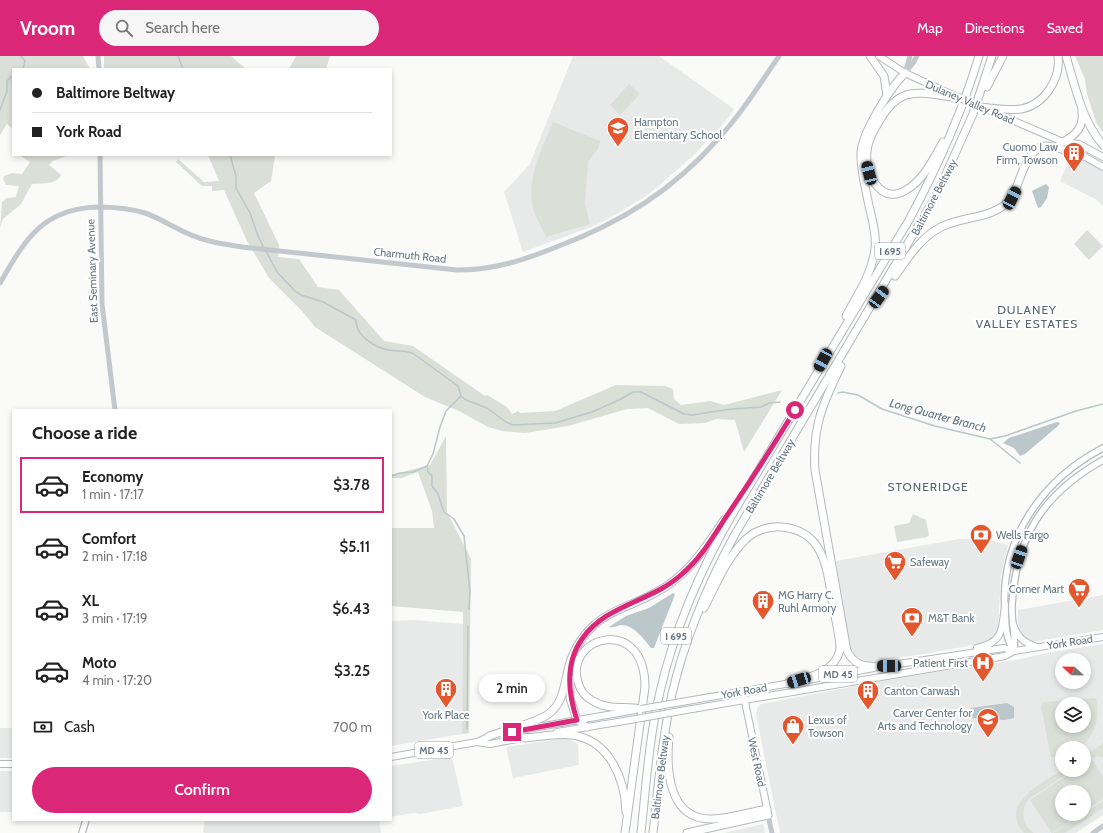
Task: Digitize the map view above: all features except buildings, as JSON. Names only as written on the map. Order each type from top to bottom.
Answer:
[{"type":"highway","points":[[870,56],[884,76],[887,96]]},
{"type":"highway","name":"Baltimore Beltway","points":[[641,833],[652,730],[660,692],[677,632],[693,590],[711,552],[909,220],[938,164],[961,110],[979,56]]},
{"type":"highway","name":"Baltimore Beltway","points":[[653,833],[661,762],[672,694],[705,593],[723,556],[870,310],[936,196],[973,114],[992,56]]},
{"type":"highway","points":[[973,114],[1002,56]]},
{"type":"highway","points":[[980,107],[997,111],[1023,109],[1036,103],[1043,97],[1055,79],[1058,66],[1058,56]]},
{"type":"highway","points":[[1066,56],[1081,105],[1093,132],[1103,145]]},
{"type":"highway","points":[[809,386],[861,290],[874,255],[874,230],[861,166],[861,151],[865,136],[887,96],[894,85],[905,73]]},
{"type":"highway","points":[[960,98],[945,95],[922,94],[906,95],[895,101],[886,111],[870,139],[866,152],[869,173],[878,188],[887,193],[897,194],[908,190],[915,184],[937,153],[961,110]]},
{"type":"highway","points":[[1064,142],[1074,136],[1080,127],[1082,114],[1081,105]]},
{"type":"highway","points":[[870,310],[907,259],[929,235],[950,224],[991,214],[1007,203],[1014,194],[1034,150],[1047,146],[1083,156]]},
{"type":"highway","points":[[856,332],[822,409],[815,433],[815,470],[847,651],[852,659],[860,664],[889,666]]},
{"type":"highway","points":[[489,736],[542,717],[553,709],[561,698],[569,665],[575,651],[587,632],[604,618],[664,588],[687,570],[704,551],[766,458]]},
{"type":"highway","points":[[682,660],[718,578],[739,547],[745,540],[758,531],[771,527],[786,527],[809,537],[824,556],[840,644],[837,659],[827,670],[788,683]]},
{"type":"highway","points":[[626,829],[645,687],[644,668],[637,652],[632,647],[622,642],[616,640],[603,640],[590,646],[582,655],[577,668],[577,680],[582,691],[591,701],[598,704],[635,710]]},
{"type":"highway","points":[[575,651],[571,666],[569,688],[572,707],[577,720],[587,727]]},
{"type":"highway","points":[[672,694],[668,744],[668,770],[673,792],[681,806],[698,816],[712,819],[768,812]]},
{"type":"highway","points":[[525,738],[569,735],[585,738],[598,745],[610,757],[618,775],[624,796],[626,829]]},
{"type":"highway","points":[[687,833],[768,812]]},
{"type":"main road","name":"Dulaney Valley Road","points":[[878,56],[945,95]]},
{"type":"main road","name":"Dulaney Valley Road","points":[[960,98],[980,107]]},
{"type":"main road","name":"Dulaney Valley Road","points":[[997,111],[1064,142],[1079,144],[1103,157]]},
{"type":"main road","name":"Dulaney Valley Road","points":[[1064,142],[1074,152],[1103,167]]},
{"type":"main road","points":[[1014,651],[1007,641],[1005,605],[1008,563],[1014,542],[1035,504],[1048,488],[1064,474],[1103,448]]},
{"type":"main road","points":[[1014,651],[1015,641],[1012,624],[1014,580],[1024,541],[1036,520],[1068,483],[1080,473],[1103,460]]},
{"type":"main road","points":[[1006,581],[1014,580]]},
{"type":"main road","points":[[965,653],[975,648],[988,645],[998,638],[1001,632],[1005,605]]},
{"type":"main road","points":[[1012,624],[1016,634],[1022,640],[1026,643],[1039,647]]},
{"type":"main road","name":"York Road","points":[[477,742],[490,744],[744,699],[1005,656],[1014,651],[1103,636]]},
{"type":"main road","name":"York Road","points":[[392,757],[477,742],[489,736],[839,674],[965,653],[1004,648],[1014,651]]},
{"type":"main road","points":[[802,690],[808,683],[830,679],[839,674]]},
{"type":"main road","name":"West Road","points":[[743,691],[768,812]]},
{"type":"main road","points":[[0,764],[12,764]]},
{"type":"main road","points":[[82,833],[86,821]]},
{"type":"street","points":[[98,56],[98,68]]},
{"type":"street","name":"Charmuth Road","points":[[0,283],[28,240],[42,225],[61,213],[72,210],[100,207],[133,210],[146,214],[202,239],[217,243],[439,269],[473,270],[510,264],[597,231],[624,217],[651,200],[700,159],[729,126],[779,56]]},
{"type":"street","points":[[905,73],[910,56]]},
{"type":"street","points":[[905,73],[917,56]]},
{"type":"street","name":"East Seminary Avenue","points":[[100,156],[102,304],[115,409]]},
{"type":"street","name":"West Road","points":[[768,812],[772,833]]},
{"type":"street","points":[[1093,833],[1103,826]]},
{"type":"shaded area","points":[[0,56],[83,56],[89,68],[12,68],[12,128],[7,124],[0,135]]},
{"type":"shaded area","points":[[104,56],[231,56],[245,68],[104,68]]},
{"type":"shaded area","points":[[296,56],[330,56],[326,68],[290,68]]},
{"type":"shaded area","name":"Hampton Elementary School","points":[[573,56],[659,56],[734,109],[725,122],[695,154],[643,198],[594,226],[523,252],[504,192],[530,164]]},
{"type":"shaded area","points":[[1075,56],[1103,56],[1103,133],[1096,122],[1087,94],[1085,79]]},
{"type":"shaded area","points":[[629,84],[640,94],[620,115],[610,105]]},
{"type":"shaded area","points":[[553,122],[600,141],[599,147],[588,162],[585,204],[590,224],[546,237],[534,212],[531,193],[537,161]]},
{"type":"shaded area","points":[[21,156],[66,156],[53,161],[49,165],[61,175],[59,178],[48,183],[32,184],[21,204],[3,219],[0,228],[2,202],[7,198],[16,197],[19,186],[6,185],[3,179],[4,176],[12,173],[22,174],[30,162]]},
{"type":"shaded area","points":[[208,156],[275,156],[271,181],[254,193],[279,245],[278,257],[299,259],[318,287],[339,290],[384,341],[413,346],[485,396],[487,395],[507,407],[512,414],[518,411],[520,413],[555,411],[616,385],[665,386],[673,389],[674,399],[681,405],[710,401],[724,405],[782,390],[744,452],[735,420],[716,419],[705,423],[679,424],[648,408],[627,409],[568,426],[525,433],[503,431],[488,427],[461,412],[425,397],[315,327],[302,311],[269,278],[247,241],[224,190],[212,191],[212,186],[202,186],[176,162],[178,159],[204,182],[219,181]]},
{"type":"shaded area","points":[[1070,157],[1088,163],[1103,172],[1103,206],[1097,200],[1060,181]]},
{"type":"shaded area","points":[[1046,184],[1049,187],[1047,198],[1041,207],[1038,208],[1032,191]]},
{"type":"shaded area","points":[[1087,230],[1103,246],[1089,260],[1074,244]]},
{"type":"shaded area","points":[[1057,422],[1060,423],[1058,426],[1025,454],[1020,456],[1014,448],[1003,443],[1009,438]]},
{"type":"shaded area","points":[[446,436],[447,512],[471,559],[469,733],[462,734],[463,612],[392,606],[392,528],[434,528],[432,511],[418,472],[402,478],[392,478],[392,475],[430,465]]},
{"type":"shaded area","points":[[913,514],[926,520],[929,535],[927,537],[897,542],[894,526],[909,523]]},
{"type":"shaded area","points":[[959,539],[985,539],[1008,545],[1001,576],[998,627],[995,636],[985,643],[924,654],[867,662],[855,657],[850,652],[836,561]]},
{"type":"shaded area","points":[[673,593],[675,595],[654,648],[651,648],[638,633],[630,627],[621,625],[609,627],[626,616],[649,608]]},
{"type":"shaded area","points":[[1103,595],[1103,630],[1032,642],[1020,633],[1018,610]]},
{"type":"shaded area","points":[[413,620],[463,624],[462,734],[392,746],[392,621]]},
{"type":"shaded area","points":[[1103,644],[1103,815],[1076,833],[780,833],[756,715],[757,708],[761,704],[921,674],[1022,659],[1046,653]]},
{"type":"shaded area","points":[[1091,698],[1096,698],[1096,725],[1087,741],[1055,741],[1055,757],[1051,757],[1041,706],[1044,702],[1055,701],[1055,733],[1091,733]]},
{"type":"shaded area","points":[[1007,703],[1014,707],[1014,718],[1005,720],[988,719],[987,721],[983,718],[978,719],[965,715],[971,708]]},
{"type":"shaded area","points":[[0,728],[12,728],[12,758],[0,758]]},
{"type":"shaded area","points":[[566,738],[578,744],[579,765],[513,778],[506,747]]},
{"type":"shaded area","points":[[1103,743],[1103,757],[1097,756],[1091,759],[1091,751]]},
{"type":"shaded area","points":[[452,757],[463,806],[420,814],[413,813],[392,817],[392,766]]},
{"type":"shaded area","points":[[1091,760],[1103,777],[1103,799],[1091,807],[1091,785],[1055,785],[1055,821],[1070,821],[1052,833],[1030,800],[1064,777],[1091,777]]},
{"type":"shaded area","points":[[0,771],[12,771],[12,812],[0,812]]},
{"type":"shaded area","points":[[1055,774],[1055,777],[1062,777],[1030,798],[1023,812],[1023,817],[1026,826],[1034,833],[1024,833],[1017,822],[1016,813],[1019,804],[1034,788]]},
{"type":"shaded area","points":[[1103,801],[1103,808],[1091,816],[1091,809]]},
{"type":"shaded area","points":[[205,821],[379,821],[381,833],[205,833],[203,832]]},
{"type":"shaded area","points":[[1072,821],[1083,821],[1065,833],[1053,833]]},
{"type":"shaded area","points":[[763,824],[765,833],[724,833]]},
{"type":"waterway","points":[[21,56],[25,61],[23,68]]},
{"type":"waterway","name":"Long Quarter Branch","points":[[178,56],[183,68]]},
{"type":"waterway","points":[[0,110],[7,91],[7,81],[12,76]]},
{"type":"waterway","name":"Long Quarter Branch","points":[[230,156],[236,176],[236,188],[250,213],[264,248]]},
{"type":"waterway","name":"Long Quarter Branch","points":[[266,251],[277,272],[295,291],[301,295],[323,302],[356,320],[362,336],[372,344],[384,349],[414,354],[458,386],[461,396],[466,400],[487,408],[506,422],[513,425],[555,423],[592,412],[633,392],[641,392],[684,414],[692,415],[731,409],[761,407],[769,403],[780,402]]},
{"type":"waterway","name":"Long Quarter Branch","points":[[838,393],[843,392],[858,395],[882,409],[935,426],[990,439],[1005,436],[1076,411],[1103,404]]},
{"type":"waterway","points":[[461,396],[446,411],[433,454],[427,466],[428,472],[432,476],[432,486],[438,494],[444,512],[454,519],[464,536],[470,591],[469,609]]},
{"type":"waterway","points":[[990,439],[1020,463]]},
{"type":"waterway","points":[[392,476],[400,473],[413,472],[427,466]]},
{"type":"waterway","points":[[467,729],[468,626]]},
{"type":"place","name":"Hampton Elementary School","points":[[618,148]]},
{"type":"place","name":"Cuomo Law Firm, Towson","points":[[1074,172]]},
{"type":"place","name":"Wells Fargo","points":[[981,554]]},
{"type":"place","name":"Safeway","points":[[895,582]]},
{"type":"place","name":"Corner Mart","points":[[1079,608]]},
{"type":"place","name":"MG Harry C. Ruhl Armory","points":[[763,620]]},
{"type":"place","name":"M&T Bank","points":[[912,638]]},
{"type":"place","name":"Patient First","points":[[983,682]]},
{"type":"place","name":"York Place","points":[[446,708]]},
{"type":"place","name":"Canton Carwash","points":[[868,710]]},
{"type":"place","name":"Carver Center for Arts and Technology","points":[[988,738]]},
{"type":"place","name":"Lexus of Towson","points":[[793,746]]},
{"type":"district","name":"DULANEY VALLEY ESTATES","points":[[1027,316]]},
{"type":"district","name":"STONERIDGE","points":[[928,486]]},
{"type":"route","points":[[512,732],[577,720],[572,707],[569,688],[571,666],[575,651],[581,640],[587,632],[614,611],[653,594],[682,575],[704,551],[766,458],[795,410]]}]
